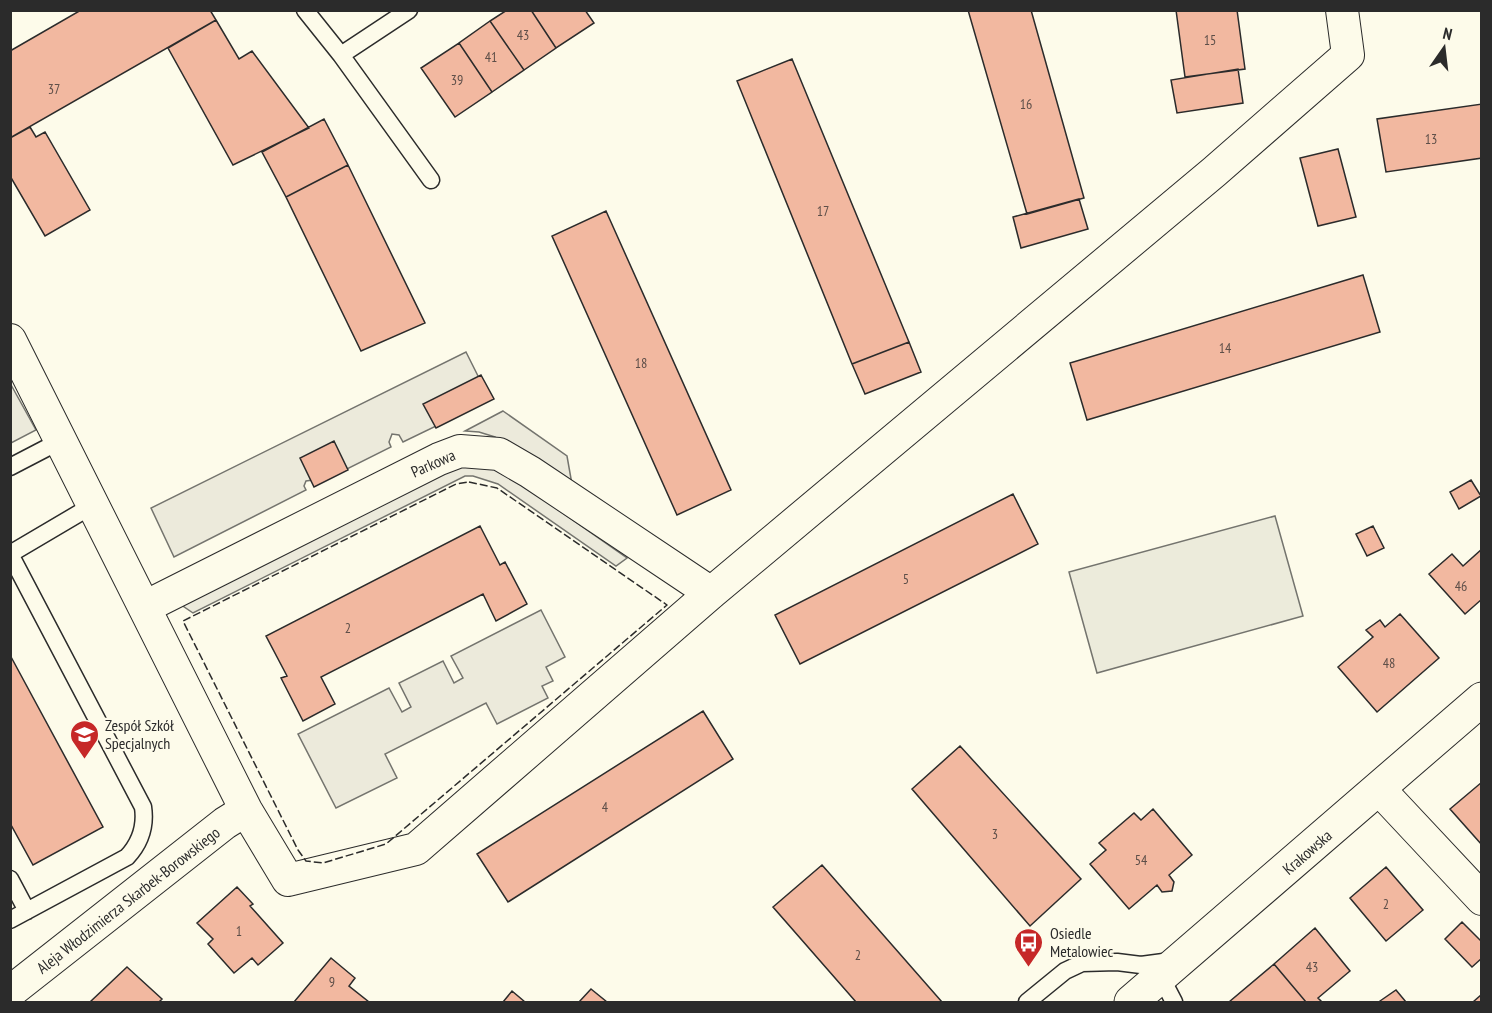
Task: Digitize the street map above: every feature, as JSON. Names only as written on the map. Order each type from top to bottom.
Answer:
[{"type":"street","points":[[10,340],[246,810],[288,880],[416,849],[711,593],[1214,172],[1348,55],[1342,10]]},
{"type":"street","name":"Parkowa","points":[[145,607],[439,459],[460,451],[499,454],[530,472],[711,593]]},
{"type":"street","name":"Krakowska","points":[[1131,1002],[1167,990],[1186,957],[1482,699]]},
{"type":"street","points":[[1379,789],[1482,899]]},
{"type":"street","name":"Aleja Włodzimierza Skarbek-Borowskiego","points":[[10,992],[246,810]]},
{"type":"lane","points":[[305,10],[341,55],[431,180]]},
{"type":"lane","points":[[341,55],[409,10]]},
{"type":"lane","points":[[10,467],[60,441]]},
{"type":"lane","points":[[10,920],[127,857],[134,850],[144,828],[143,807],[10,554],[93,506]]},
{"type":"lane","points":[[10,879],[27,911]]},
{"type":"lane","points":[[1027,1002],[1065,972],[1082,963],[1117,962],[1141,965],[1186,957]]},
{"type":"shaded area","points":[[466,352],[490,400],[403,442],[399,435],[392,434],[389,442],[391,447],[315,485],[313,480],[306,481],[304,486],[306,490],[174,557],[151,508]]},
{"type":"shaded area","points":[[10,383],[36,430],[11,443],[10,443]]},
{"type":"shaded area","points":[[503,411],[567,456],[573,490],[495,437],[465,431]]},
{"type":"shaded area","points":[[488,465],[510,476],[627,558],[616,566],[498,484],[473,476],[465,476],[193,613],[180,604],[448,466]]},
{"type":"shaded area","points":[[1275,516],[1303,616],[1097,673],[1069,572]]},
{"type":"shaded area","points":[[541,610],[565,657],[546,667],[553,681],[542,686],[548,698],[497,724],[486,703],[385,754],[397,778],[336,808],[298,734],[389,688],[402,712],[411,707],[399,683],[443,661],[454,683],[463,678],[451,656]]},
{"type":"building","points":[[81,10],[210,10],[216,20],[10,138],[10,51]]},
{"type":"building","points":[[507,10],[531,10],[556,48],[524,70],[490,21]]},
{"type":"building","points":[[531,10],[585,10],[594,23],[556,48]]},
{"type":"building","points":[[968,10],[1031,10],[1084,198],[1027,214]]},
{"type":"building","points":[[1176,10],[1237,10],[1245,69],[1185,77]]},
{"type":"building","points":[[216,20],[239,59],[252,51],[309,128],[233,165],[168,48]]},
{"type":"building","points":[[490,21],[524,70],[492,92],[459,43]]},
{"type":"building","points":[[459,43],[492,92],[455,117],[421,68]]},
{"type":"building","points":[[792,59],[909,342],[852,364],[737,81]]},
{"type":"building","points":[[1238,69],[1243,103],[1177,113],[1171,80]]},
{"type":"building","points":[[1482,104],[1482,158],[1386,172],[1377,119]]},
{"type":"building","points":[[324,119],[348,165],[286,197],[262,152]]},
{"type":"building","points":[[30,127],[36,137],[45,132],[90,210],[45,236],[10,176],[10,138]]},
{"type":"building","points":[[1338,149],[1356,217],[1318,226],[1300,158]]},
{"type":"building","points":[[348,165],[425,323],[361,351],[286,197]]},
{"type":"building","points":[[1079,199],[1088,229],[1021,248],[1013,217]]},
{"type":"building","points":[[606,211],[731,490],[677,515],[552,236]]},
{"type":"building","points":[[1363,275],[1380,332],[1087,420],[1070,363]]},
{"type":"building","points":[[909,342],[921,372],[865,394],[852,364]]},
{"type":"building","points":[[481,375],[494,399],[436,428],[423,404]]},
{"type":"building","points":[[334,441],[348,470],[314,487],[300,458]]},
{"type":"building","points":[[1471,480],[1481,496],[1459,509],[1450,492]]},
{"type":"building","points":[[1013,494],[1038,544],[800,664],[775,615]]},
{"type":"building","points":[[480,526],[500,565],[505,562],[527,604],[496,621],[483,594],[321,677],[335,704],[303,721],[281,678],[287,676],[266,636]]},
{"type":"building","points":[[1373,526],[1384,548],[1367,556],[1356,534]]},
{"type":"building","points":[[1482,549],[1482,599],[1465,614],[1429,574],[1452,554],[1463,566]]},
{"type":"building","points":[[1400,614],[1439,658],[1377,712],[1338,667],[1373,637],[1366,630],[1380,620],[1385,627]]},
{"type":"building","points":[[10,655],[103,827],[33,865],[10,823]]},
{"type":"building","points":[[703,711],[733,759],[508,902],[477,854]]},
{"type":"building","points":[[960,746],[1081,879],[1030,926],[912,789]]},
{"type":"building","points":[[1482,782],[1482,845],[1450,809]]},
{"type":"building","points":[[1153,809],[1192,855],[1169,875],[1174,882],[1172,891],[1162,892],[1157,885],[1129,909],[1090,864],[1106,850],[1099,843],[1134,813],[1141,820]]},
{"type":"building","points":[[822,865],[942,1002],[856,1002],[773,907]]},
{"type":"building","points":[[1386,867],[1423,910],[1386,941],[1350,898]]},
{"type":"building","points":[[237,887],[253,904],[250,906],[283,943],[258,965],[252,958],[234,973],[208,944],[213,939],[197,923]]},
{"type":"building","points":[[1462,922],[1482,942],[1482,958],[1472,967],[1445,939]]},
{"type":"building","points":[[1315,928],[1350,971],[1318,998],[1322,1002],[1306,1002],[1274,964]]},
{"type":"building","points":[[331,958],[355,978],[349,986],[369,1002],[294,1002]]},
{"type":"building","points":[[1274,964],[1306,1002],[1229,1002]]},
{"type":"building","points":[[127,967],[162,999],[159,1002],[90,1002]]},
{"type":"building","points":[[591,989],[607,1002],[579,1002]]},
{"type":"building","points":[[1396,990],[1406,1002],[1380,1001]]},
{"type":"building","points":[[512,991],[525,1002],[503,1002]]},
{"type":"building","points":[[1481,995],[1482,1002],[1473,1002]]},
{"type":"fence","points":[[469,482],[497,488],[667,605],[386,844],[323,863],[306,861],[298,850],[183,621],[456,484],[469,482]]},
{"type":"place","name":"Zespół Szkół Specjalnych","points":[[84,760]]},
{"type":"place","name":"Osiedle Metalowiec","points":[[1029,968]]}]
